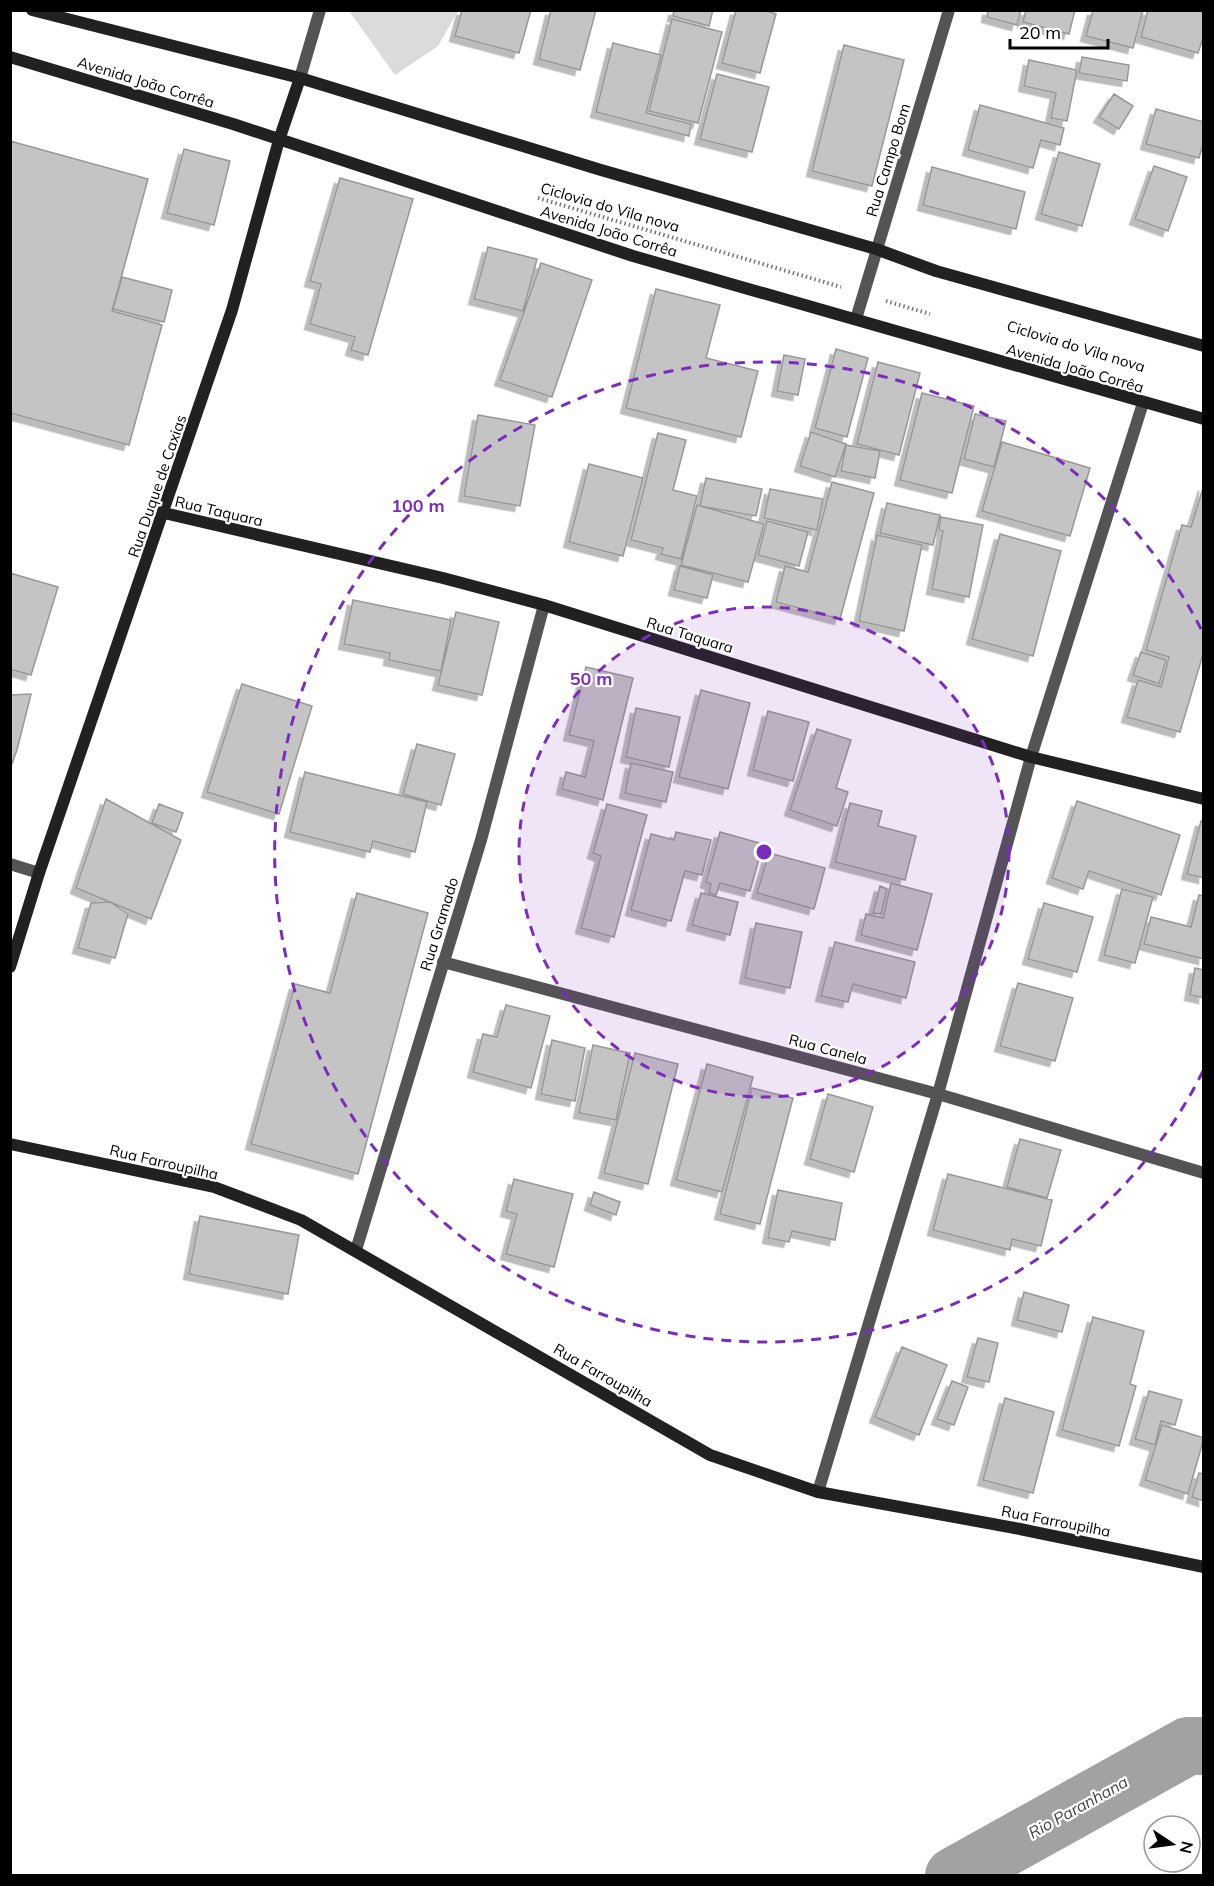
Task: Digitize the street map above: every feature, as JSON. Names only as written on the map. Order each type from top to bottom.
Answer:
[{"type":"street","points":[[32,10],[300,78],[601,170],[876,249],[936,271],[1203,345]]},
{"type":"street","name":"Rua Duque de Caxias","points":[[10,967],[39,873],[232,310],[279,140],[320,10]]},
{"type":"street","name":"Rua Campo Bom","points":[[856,319],[862,293],[950,10]]},
{"type":"street","name":"Avenida João Corrêa","points":[[10,57],[279,140],[633,256],[1203,419]]},
{"type":"street","points":[[818,1492],[938,1094],[1031,757],[1143,403]]},
{"type":"street","name":"Rua Taquara","points":[[164,513],[443,578],[544,605],[1031,757],[1203,799]]},
{"type":"street","name":"Rua Gramado","points":[[356,1250],[481,840],[544,605]]},
{"type":"street","points":[[10,864],[39,873]]},
{"type":"street","name":"Rua Canela","points":[[443,962],[938,1094],[1203,1173]]},
{"type":"street","name":"Rua Farroupilha","points":[[10,1144],[214,1187],[301,1220],[710,1455],[818,1492],[1020,1529],[1203,1567]]},
{"type":"path","name":"Ciclovia do Vila nova","points":[[534,197],[942,318]]},
{"type":"shaded area","points":[[349,11],[458,11],[438,46],[395,75]]},
{"type":"building","points":[[462,10],[531,10],[519,53],[455,36]]},
{"type":"building","points":[[551,10],[596,10],[580,70],[539,59]]},
{"type":"building","points":[[674,10],[713,10],[709,26],[673,16]]},
{"type":"building","points":[[736,10],[764,10],[776,14],[760,73],[722,63]]},
{"type":"building","points":[[988,10],[1021,10],[1017,25],[987,17]]},
{"type":"building","points":[[1026,10],[1075,10],[1069,34],[1023,22]]},
{"type":"building","points":[[1093,10],[1143,10],[1133,48],[1086,36]]},
{"type":"building","points":[[1148,10],[1204,10],[1204,35],[1198,53],[1141,37]]},
{"type":"building","points":[[672,19],[722,32],[698,123],[649,111]]},
{"type":"building","points":[[613,43],[661,55],[646,113],[691,124],[689,136],[596,112]]},
{"type":"building","points":[[844,45],[904,60],[872,186],[812,171]]},
{"type":"building","points":[[1082,57],[1129,65],[1127,81],[1079,73]]},
{"type":"building","points":[[1029,60],[1077,70],[1067,121],[1051,118],[1056,93],[1024,86]]},
{"type":"building","points":[[717,74],[769,87],[752,152],[700,139]]},
{"type":"building","points":[[1114,94],[1133,106],[1119,129],[1099,117]]},
{"type":"building","points":[[980,105],[1064,128],[1060,145],[1041,140],[1033,168],[968,150]]},
{"type":"building","points":[[1156,109],[1204,122],[1204,141],[1199,158],[1146,144]]},
{"type":"building","points":[[10,141],[148,179],[112,311],[162,325],[129,445],[10,413]]},
{"type":"building","points":[[184,149],[230,161],[214,225],[167,213]]},
{"type":"building","points":[[1059,152],[1100,164],[1082,226],[1041,214]]},
{"type":"building","points":[[1154,166],[1187,177],[1168,231],[1135,219]]},
{"type":"building","points":[[932,167],[1025,192],[1016,229],[923,205]]},
{"type":"building","points":[[340,178],[413,199],[368,355],[351,350],[355,337],[310,324],[321,284],[310,281]]},
{"type":"building","points":[[488,247],[537,259],[523,311],[474,299]]},
{"type":"building","points":[[541,263],[592,280],[552,397],[500,380]]},
{"type":"building","points":[[122,277],[172,290],[164,322],[113,309]]},
{"type":"building","points":[[656,289],[720,305],[706,358],[758,371],[741,437],[626,408]]},
{"type":"building","points":[[836,349],[868,358],[847,437],[815,428]]},
{"type":"building","points":[[784,355],[805,359],[798,395],[777,391]]},
{"type":"building","points":[[878,362],[920,373],[899,455],[857,444]]},
{"type":"building","points":[[922,393],[974,406],[952,493],[900,480]]},
{"type":"building","points":[[975,414],[1006,421],[994,467],[964,459]]},
{"type":"building","points":[[478,415],[535,425],[520,506],[464,496]]},
{"type":"building","points":[[811,432],[846,444],[835,477],[800,466]]},
{"type":"building","points":[[658,433],[686,440],[673,490],[697,496],[681,559],[661,554],[663,548],[631,540]]},
{"type":"building","points":[[1002,442],[1090,468],[1070,536],[982,511]]},
{"type":"building","points":[[846,445],[880,451],[875,478],[841,471]]},
{"type":"building","points":[[589,464],[643,478],[623,556],[569,542]]},
{"type":"building","points":[[706,478],[762,489],[756,516],[700,506]]},
{"type":"building","points":[[832,482],[874,493],[840,619],[776,602],[785,566],[808,572]]},
{"type":"building","points":[[1204,485],[1204,651],[1180,732],[1127,717],[1138,680],[1161,687],[1169,657],[1146,650],[1182,525],[1191,527]]},
{"type":"building","points":[[770,489],[823,499],[817,530],[764,518]]},
{"type":"building","points":[[887,503],[940,515],[933,545],[880,533]]},
{"type":"building","points":[[697,505],[764,524],[748,582],[681,565]]},
{"type":"building","points":[[941,517],[983,525],[969,597],[932,589],[943,531],[939,530]]},
{"type":"building","points":[[767,521],[808,532],[799,566],[758,555]]},
{"type":"building","points":[[1000,534],[1061,551],[1033,656],[972,639]]},
{"type":"building","points":[[877,535],[922,545],[904,631],[859,621]]},
{"type":"building","points":[[680,566],[713,575],[707,598],[674,590]]},
{"type":"building","points":[[10,573],[58,587],[31,675],[10,669]]},
{"type":"building","points":[[353,600],[451,620],[441,671],[389,660],[390,653],[344,644]]},
{"type":"building","points":[[456,612],[499,622],[482,695],[438,685]]},
{"type":"building","points":[[1141,652],[1166,660],[1159,684],[1133,675]]},
{"type":"building","points":[[586,667],[633,678],[603,800],[562,789],[566,772],[585,777],[594,741],[569,735]]},
{"type":"building","points":[[242,684],[312,706],[279,814],[207,792]]},
{"type":"building","points":[[701,690],[750,703],[728,789],[679,777]]},
{"type":"building","points":[[31,694],[17,750],[10,769],[10,695]]},
{"type":"building","points":[[636,708],[680,717],[669,767],[626,757]]},
{"type":"building","points":[[768,711],[809,722],[793,781],[753,770]]},
{"type":"building","points":[[817,729],[851,740],[836,788],[848,792],[837,826],[790,810]]},
{"type":"building","points":[[417,744],[455,754],[441,805],[403,794]]},
{"type":"building","points":[[631,763],[673,772],[666,802],[625,793]]},
{"type":"building","points":[[305,772],[427,802],[415,852],[373,841],[370,852],[290,832]]},
{"type":"building","points":[[106,799],[181,840],[151,919],[76,888]]},
{"type":"building","points":[[1077,801],[1180,835],[1161,895],[1089,871],[1083,889],[1052,878]]},
{"type":"building","points":[[850,803],[882,811],[878,826],[916,836],[905,880],[835,862]]},
{"type":"building","points":[[159,804],[183,813],[176,832],[152,823]]},
{"type":"building","points":[[607,804],[647,815],[614,937],[581,928],[601,856],[593,853]]},
{"type":"building","points":[[1201,821],[1204,821],[1204,878],[1187,874]]},
{"type":"building","points":[[676,832],[711,840],[702,875],[685,871],[671,921],[631,910],[651,834],[674,840]]},
{"type":"building","points":[[720,832],[763,844],[750,891],[720,883],[716,895],[709,893],[711,884],[706,882]]},
{"type":"building","points":[[769,853],[825,868],[814,909],[757,893]]},
{"type":"building","points":[[891,883],[932,894],[917,950],[861,935],[866,914],[883,918]]},
{"type":"building","points":[[880,886],[887,889],[881,914],[873,913]]},
{"type":"building","points":[[1122,889],[1153,897],[1135,963],[1104,955]]},
{"type":"building","points":[[357,893],[428,913],[358,1174],[251,1144],[295,984],[330,993]]},
{"type":"building","points":[[701,893],[738,902],[730,935],[692,925]]},
{"type":"building","points":[[1199,895],[1204,896],[1204,959],[1144,944],[1151,917],[1191,927]]},
{"type":"building","points":[[110,902],[128,914],[115,958],[78,948],[91,903]]},
{"type":"building","points":[[1044,903],[1093,917],[1077,972],[1028,959]]},
{"type":"building","points":[[756,923],[802,932],[790,988],[745,978]]},
{"type":"building","points":[[835,942],[915,962],[906,998],[853,984],[848,1002],[821,996]]},
{"type":"building","points":[[1195,968],[1204,970],[1204,998],[1190,995]]},
{"type":"building","points":[[1018,983],[1073,998],[1055,1061],[1000,1046]]},
{"type":"building","points":[[506,1005],[550,1016],[531,1088],[473,1072],[483,1034],[497,1037]]},
{"type":"building","points":[[552,1040],[585,1048],[575,1101],[541,1094]]},
{"type":"building","points":[[593,1045],[630,1053],[616,1120],[579,1113]]},
{"type":"building","points":[[635,1053],[678,1064],[648,1184],[604,1173]]},
{"type":"building","points":[[707,1064],[753,1077],[722,1192],[676,1180]]},
{"type":"building","points":[[752,1088],[793,1098],[760,1224],[720,1214]]},
{"type":"building","points":[[828,1094],[873,1107],[854,1172],[810,1159]]},
{"type":"building","points":[[1020,1139],[1061,1150],[1047,1198],[1007,1187]]},
{"type":"building","points":[[948,1174],[1052,1200],[1041,1246],[1012,1239],[1010,1250],[933,1230]]},
{"type":"building","points":[[514,1179],[573,1194],[554,1267],[506,1254],[517,1214],[506,1211]]},
{"type":"building","points":[[778,1190],[842,1203],[835,1240],[792,1231],[789,1242],[768,1238]]},
{"type":"building","points":[[594,1192],[620,1202],[616,1215],[590,1205]]},
{"type":"building","points":[[200,1216],[299,1235],[288,1294],[189,1274]]},
{"type":"building","points":[[1024,1292],[1069,1305],[1062,1332],[1017,1320]]},
{"type":"building","points":[[1093,1317],[1144,1331],[1130,1384],[1136,1386],[1119,1446],[1062,1430]]},
{"type":"building","points":[[978,1338],[998,1343],[989,1382],[967,1377]]},
{"type":"building","points":[[902,1347],[947,1365],[919,1435],[875,1417]]},
{"type":"building","points":[[952,1381],[968,1387],[954,1425],[937,1419]]},
{"type":"building","points":[[1149,1391],[1182,1400],[1175,1425],[1161,1421],[1155,1445],[1135,1439]]},
{"type":"building","points":[[1005,1398],[1054,1412],[1033,1493],[983,1480]]},
{"type":"building","points":[[1162,1425],[1204,1438],[1188,1494],[1145,1480]]},
{"type":"building","points":[[1199,1473],[1204,1474],[1204,1501],[1192,1497]]},
{"type":"waterway","name":"Rio Paranhana","points":[[954,1876],[1188,1746],[1204,1746]]}]
